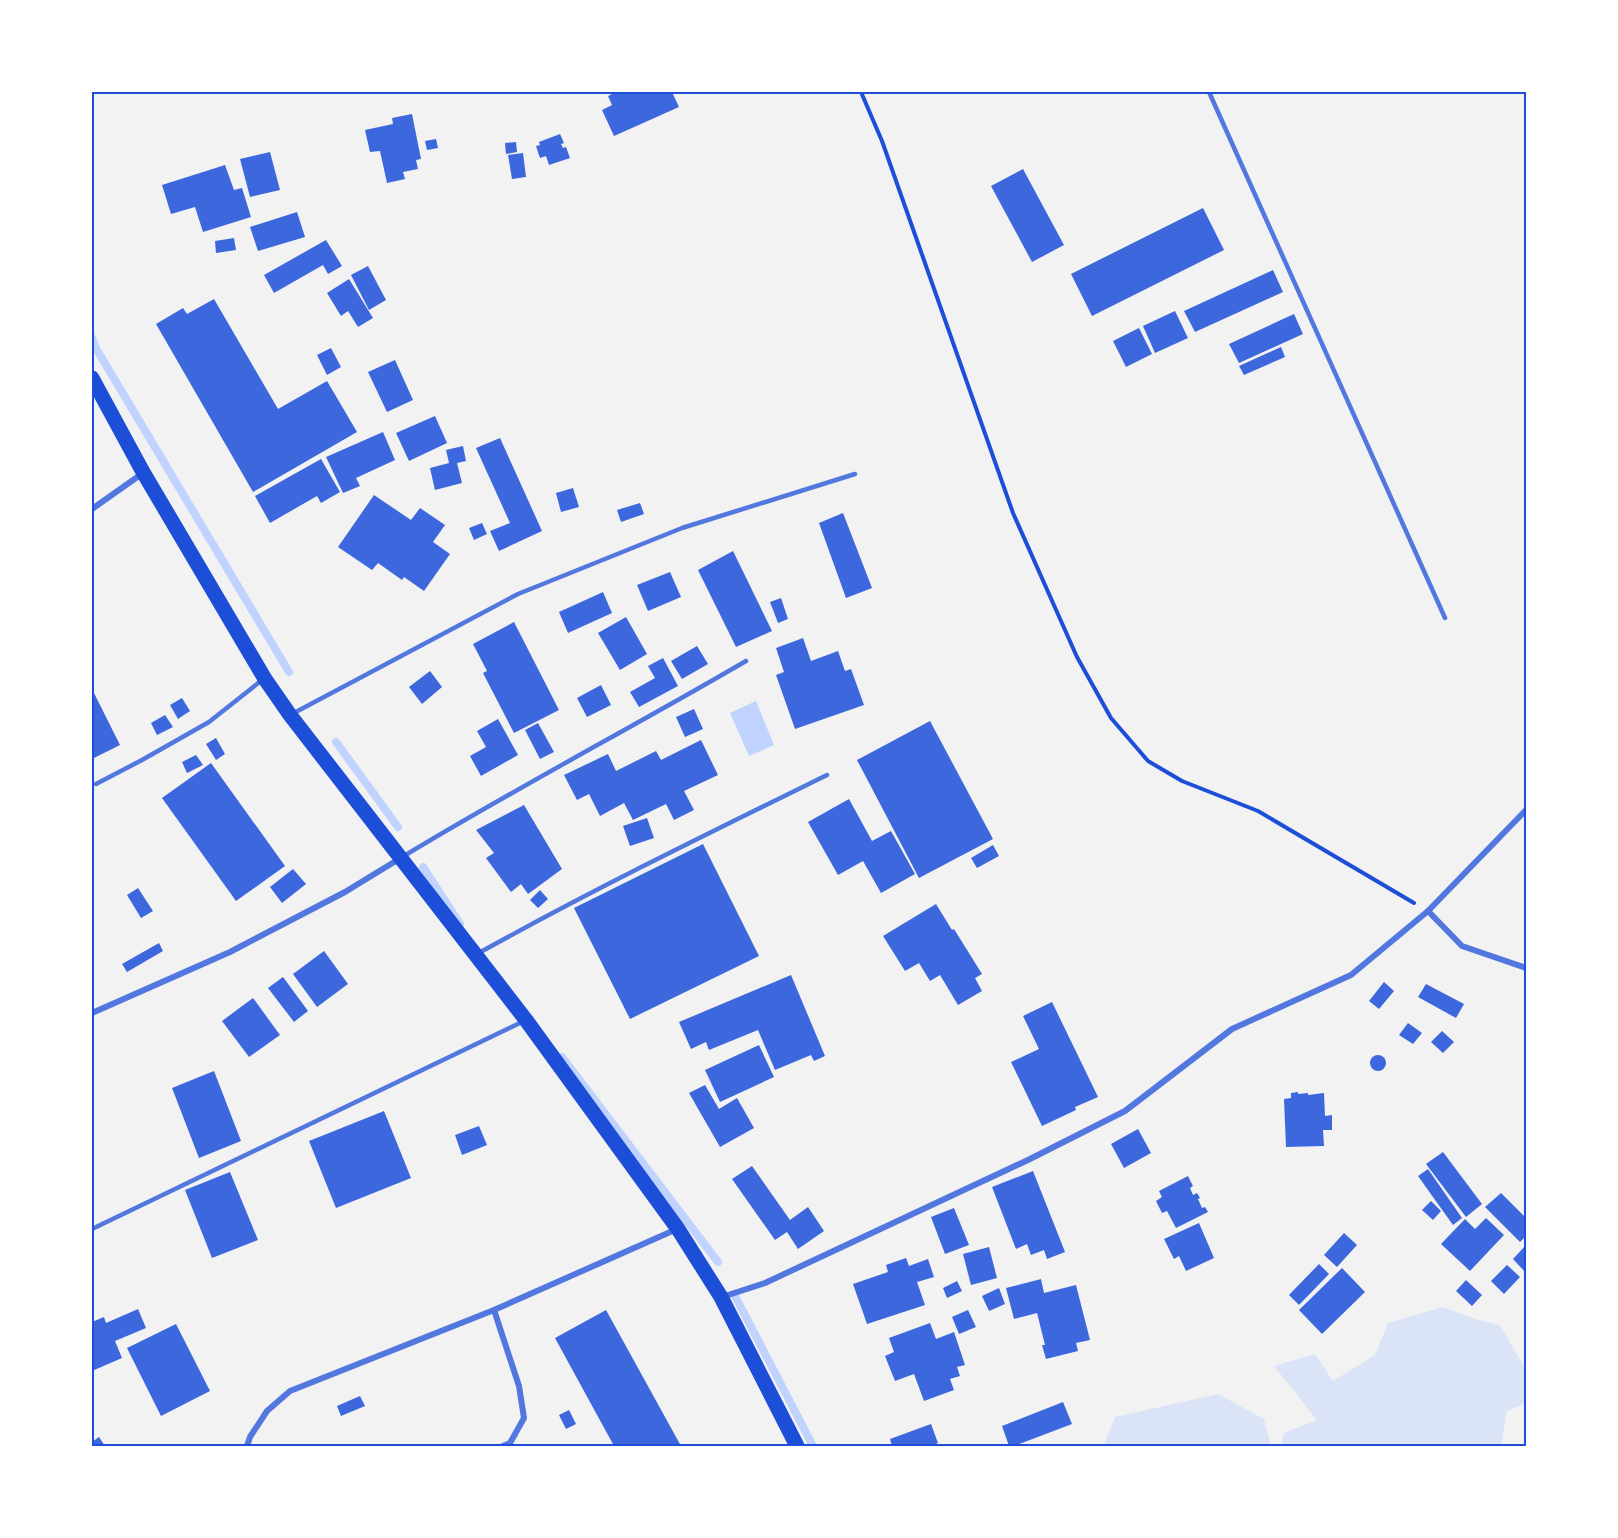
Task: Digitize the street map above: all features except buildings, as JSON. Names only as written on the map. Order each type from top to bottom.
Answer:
[{"type":"main road","points":[[92,378],[143,472],[265,679],[290,716],[526,1020],[678,1229],[722,1297],[797,1446]]},
{"type":"street","points":[[92,509],[143,472]]},
{"type":"street","points":[[722,1297],[765,1283],[1028,1160],[1125,1111],[1232,1029],[1351,975],[1428,911],[1527,810]]},
{"type":"street","points":[[92,1013],[230,952],[345,892],[400,859]]},
{"type":"street","points":[[1428,911],[1462,945],[1527,968]]},
{"type":"street","points":[[247,1446],[250,1437],[267,1411],[290,1391],[494,1310],[678,1229]]},
{"type":"street","points":[[494,1310],[519,1386],[524,1418],[510,1443],[503,1446]]},
{"type":"lane","points":[[1209,92],[1445,618]]},
{"type":"lane","points":[[290,716],[518,594],[682,528],[855,474]]},
{"type":"lane","points":[[400,859],[473,814],[668,707],[746,661]]},
{"type":"lane","points":[[96,784],[209,722],[265,679]]},
{"type":"lane","points":[[476,954],[679,848],[827,775]]},
{"type":"lane","points":[[92,1229],[526,1020]]},
{"type":"path","points":[[861,92],[882,141],[1013,513],[1077,657],[1111,718],[1148,761],[1182,781],[1258,811],[1428,911]]},
{"type":"shaded area","points":[[1443,1307],[1475,1319],[1500,1325],[1526,1370],[1526,1403],[1507,1411],[1501,1446],[1281,1446],[1284,1433],[1317,1420],[1274,1366],[1315,1354],[1333,1381],[1375,1355],[1388,1323]]},
{"type":"shaded area","points":[[1218,1394],[1264,1419],[1271,1446],[1108,1446],[1105,1442],[1115,1417]]},
{"type":"water","points":[[756,701],[774,745],[749,756],[730,713]]},
{"type":"waterway","points":[[92,338],[289,672]]},
{"type":"waterway","points":[[336,742],[398,827]]},
{"type":"waterway","points":[[423,867],[460,924]]},
{"type":"waterway","points":[[562,1057],[718,1262]]},
{"type":"waterway","points":[[734,1294],[813,1446]]}]
